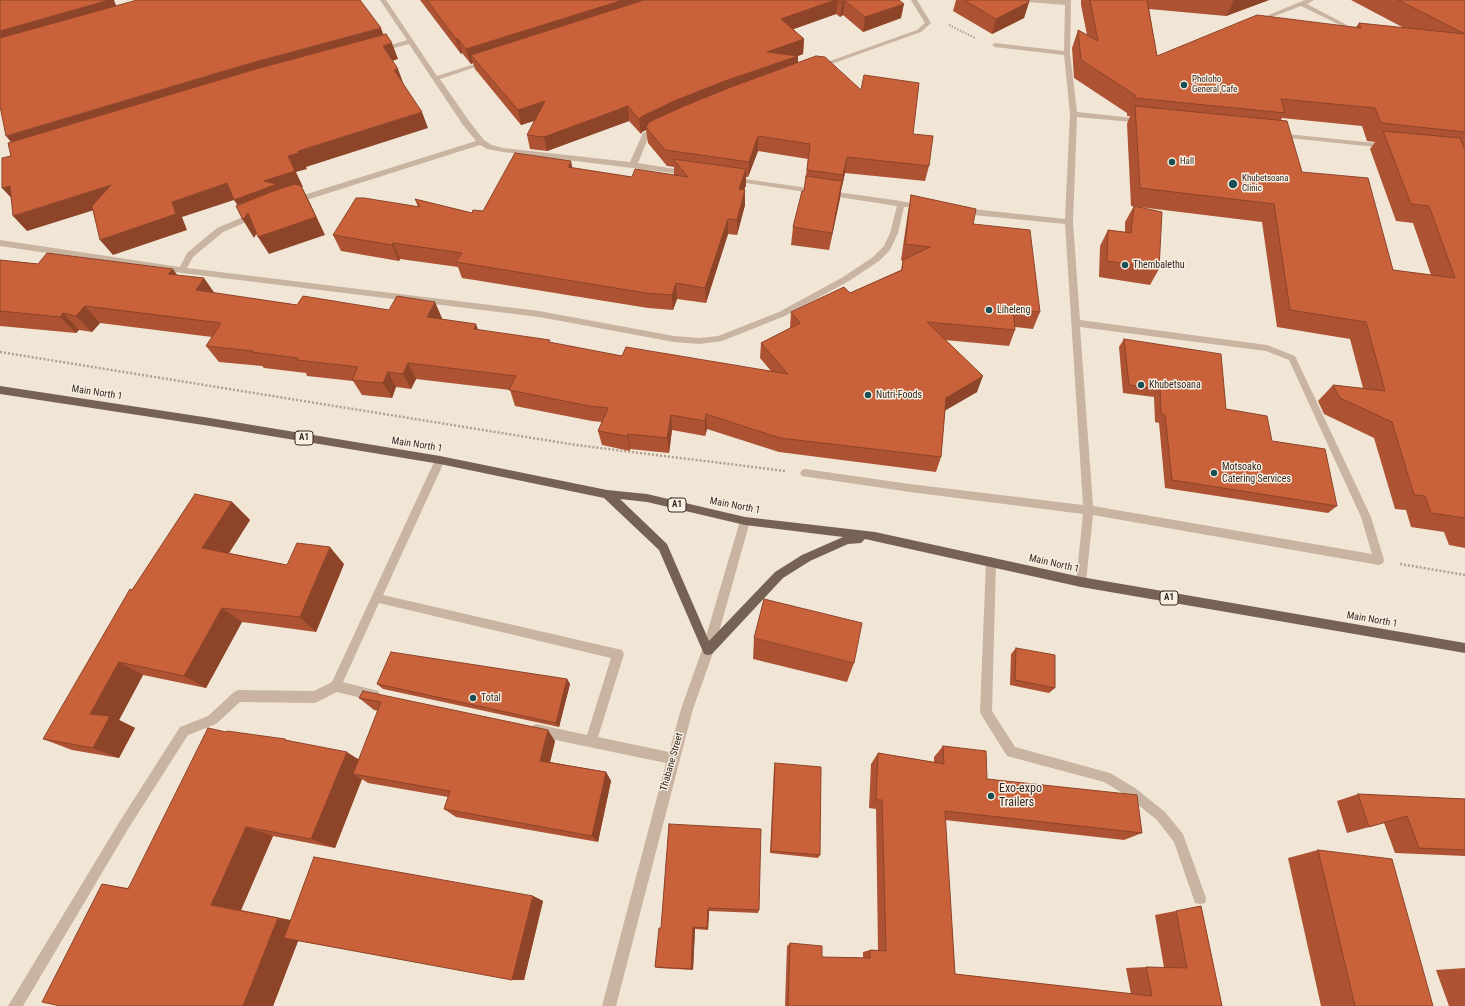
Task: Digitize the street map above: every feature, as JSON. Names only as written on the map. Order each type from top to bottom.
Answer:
[{"type":"main road","name":"Main North 1","points":[[0,390],[210,422],[440,460],[607,494],[647,498],[745,521],[875,536],[1081,582],[1465,648]]},
{"type":"main road","points":[[607,494],[662,547],[708,650],[779,575],[806,558],[847,540],[875,536]]},
{"type":"street","points":[[383,0],[466,123],[481,142],[490,147],[503,150],[696,174]]},
{"type":"street","points":[[809,70],[919,31],[928,23],[914,0]]},
{"type":"street","points":[[1027,0],[1068,1],[1067,53],[1074,114],[1069,222],[1088,510],[1081,582]]},
{"type":"street","points":[[1250,24],[1311,0]]},
{"type":"street","points":[[1302,4],[1346,26]]},
{"type":"street","points":[[374,51],[412,41]]},
{"type":"street","points":[[995,45],[1067,53]]},
{"type":"street","points":[[437,78],[497,59]]},
{"type":"street","points":[[1074,114],[1152,122]]},
{"type":"street","points":[[633,165],[646,135],[666,125]]},
{"type":"street","points":[[1269,134],[1394,147]]},
{"type":"street","points":[[282,204],[481,142]]},
{"type":"street","points":[[727,179],[916,206]]},
{"type":"street","points":[[0,243],[182,270],[539,314],[667,338],[700,341],[718,339],[782,314],[846,279],[876,259],[887,248],[894,233],[901,204]]},
{"type":"street","points":[[954,210],[1069,222]]},
{"type":"street","points":[[182,270],[190,255],[220,230],[261,212]]},
{"type":"street","points":[[805,473],[910,488],[1088,510],[1379,560],[1366,517],[1292,358],[1267,348],[1075,323]]},
{"type":"street","points":[[15,1006],[124,825],[184,731],[212,720],[238,696],[315,697],[336,686],[440,460]]},
{"type":"street","name":"Thabane Street","points":[[609,1006],[687,709],[708,650],[745,521]]},
{"type":"street","points":[[991,562],[986,712],[1011,752],[1106,778],[1131,792],[1161,816],[1179,838],[1200,898]]},
{"type":"street","points":[[377,598],[618,654],[591,742]]},
{"type":"street","points":[[336,686],[382,696]]},
{"type":"street","points":[[522,726],[673,759]]},
{"type":"path","points":[[922,13],[934,15],[961,32],[995,45]]},
{"type":"path","points":[[0,352],[576,445],[805,473]]},
{"type":"path","points":[[1379,560],[1465,575]]},
{"type":"building","points":[[0,0],[109,0],[0,31]]},
{"type":"building","points":[[137,0],[360,0],[381,28],[251,63],[6,136],[0,106],[0,38]]},
{"type":"building","points":[[427,0],[623,0],[466,49],[458,39],[456,39]]},
{"type":"building","points":[[644,0],[835,0],[781,19],[804,39],[767,52],[798,56],[725,81],[674,101],[641,117],[639,120],[628,106],[544,137],[527,135],[545,101],[518,110],[471,55]]},
{"type":"building","points":[[839,0],[899,0],[904,4],[865,17],[845,1],[842,2]]},
{"type":"building","points":[[964,0],[1029,0],[1029,2],[996,19]]},
{"type":"building","points":[[1090,0],[1147,0],[1157,56],[1257,15],[1361,28],[1359,23],[1465,34],[1465,132],[1381,123],[1375,108],[1281,99],[1285,113],[1135,98],[1135,95],[1081,60],[1078,30],[1098,41]]},
{"type":"building","points":[[1398,0],[1465,0],[1465,34]]},
{"type":"building","points":[[386,34],[392,43],[383,46],[398,69],[394,70],[422,112],[298,151],[299,153],[288,156],[295,171],[264,181],[277,184],[234,200],[227,183],[172,202],[176,214],[100,240],[92,206],[111,185],[13,216],[10,186],[2,188],[2,158],[11,156],[8,143],[256,69]]},
{"type":"building","points":[[816,56],[825,57],[861,90],[864,75],[919,83],[913,134],[933,136],[929,166],[847,157],[843,175],[807,170],[810,144],[758,136],[749,162],[665,150],[646,127],[649,122],[682,107],[731,87]]},
{"type":"building","points":[[1135,106],[1287,121],[1302,172],[1368,178],[1393,270],[1455,278],[1429,206],[1411,204],[1383,131],[1460,138],[1465,150],[1465,518],[1431,513],[1425,496],[1414,495],[1392,422],[1340,398],[1333,385],[1385,391],[1366,322],[1290,310],[1274,204],[1140,188]]},
{"type":"building","points":[[515,153],[571,161],[568,167],[632,177],[635,169],[688,177],[673,159],[746,169],[739,189],[745,190],[737,220],[728,219],[705,288],[676,283],[672,295],[646,293],[456,262],[462,253],[393,243],[392,245],[333,235],[356,198],[420,207],[415,199],[472,213],[473,210],[483,211]]},
{"type":"building","points":[[806,176],[842,181],[832,233],[793,227],[802,191],[804,191]]},
{"type":"building","points":[[295,184],[301,186],[316,217],[258,237],[248,213],[243,220],[236,206]]},
{"type":"building","points":[[911,195],[976,209],[973,224],[1030,230],[1040,312],[1013,310],[1015,330],[927,322],[983,376],[946,398],[941,457],[780,438],[706,414],[705,421],[671,415],[667,438],[628,434],[627,436],[598,431],[608,408],[589,406],[509,390],[516,376],[408,363],[403,374],[388,372],[383,383],[352,380],[358,367],[297,360],[298,358],[252,352],[253,351],[206,346],[221,323],[85,306],[76,316],[63,313],[60,317],[0,311],[0,260],[38,264],[47,253],[173,269],[168,274],[204,278],[196,290],[297,305],[303,296],[389,310],[397,296],[435,302],[427,317],[476,324],[474,329],[550,340],[549,342],[622,356],[626,347],[788,374],[761,343],[800,323],[791,312],[844,287],[850,293],[902,270],[903,260],[930,247],[905,244]]},
{"type":"building","points":[[1134,206],[1162,212],[1159,269],[1107,261],[1108,230],[1131,233]]},
{"type":"building","points":[[1124,339],[1221,354],[1226,409],[1267,416],[1272,441],[1325,449],[1337,506],[1172,480],[1165,415],[1161,414],[1160,389],[1129,385]]},
{"type":"building","points":[[195,494],[232,502],[202,548],[287,565],[297,543],[330,547],[300,617],[222,608],[184,676],[119,662],[90,714],[110,716],[93,748],[43,739],[130,589],[132,590]]},
{"type":"building","points":[[764,599],[862,623],[854,663],[754,638]]},
{"type":"building","points":[[1016,648],[1055,655],[1055,688],[1015,680]]},
{"type":"building","points":[[391,652],[567,679],[556,723],[377,684]]},
{"type":"building","points":[[363,691],[548,730],[540,761],[606,772],[592,836],[444,809],[450,791],[353,774],[381,702],[359,698]]},
{"type":"building","points":[[208,728],[226,732],[285,739],[347,752],[311,839],[246,827],[211,905],[278,918],[243,1006],[60,1006],[42,1002],[102,884],[128,889]]},
{"type":"building","points":[[943,746],[986,751],[987,779],[1137,795],[1142,833],[945,811],[955,974],[1152,996],[1146,967],[1187,968],[1176,911],[1201,906],[1222,1006],[788,1006],[790,943],[822,946],[822,957],[870,958],[870,950],[886,951],[882,800],[876,800],[878,753],[944,764]]},
{"type":"building","points":[[775,763],[821,767],[820,855],[771,851]]},
{"type":"building","points":[[1358,794],[1465,799],[1465,850],[1419,848],[1407,816],[1369,827]]},
{"type":"building","points":[[669,824],[761,829],[759,910],[708,908],[707,928],[693,927],[691,969],[655,967],[659,928],[661,928]]},
{"type":"building","points":[[1318,850],[1392,859],[1433,1006],[1355,1006]]},
{"type":"building","points":[[314,857],[533,896],[512,980],[284,938]]},
{"type":"place","name":"Pholoho General Cafe","points":[[1184,85]]},
{"type":"place","name":"Hall","points":[[1172,162]]},
{"type":"place","name":"Khubetsoana Clinic","points":[[1233,184]]},
{"type":"place","name":"Thembalethu","points":[[1125,265]]},
{"type":"place","name":"Liheleng","points":[[989,310]]},
{"type":"place","name":"Khubetsoana","points":[[1141,385]]},
{"type":"place","name":"Nutri-Foods","points":[[868,395]]},
{"type":"place","name":"Motsoako Catering Services","points":[[1214,473]]},
{"type":"place","name":"Total","points":[[473,698]]},
{"type":"place","name":"Exo-expo Trailers","points":[[991,796]]}]
